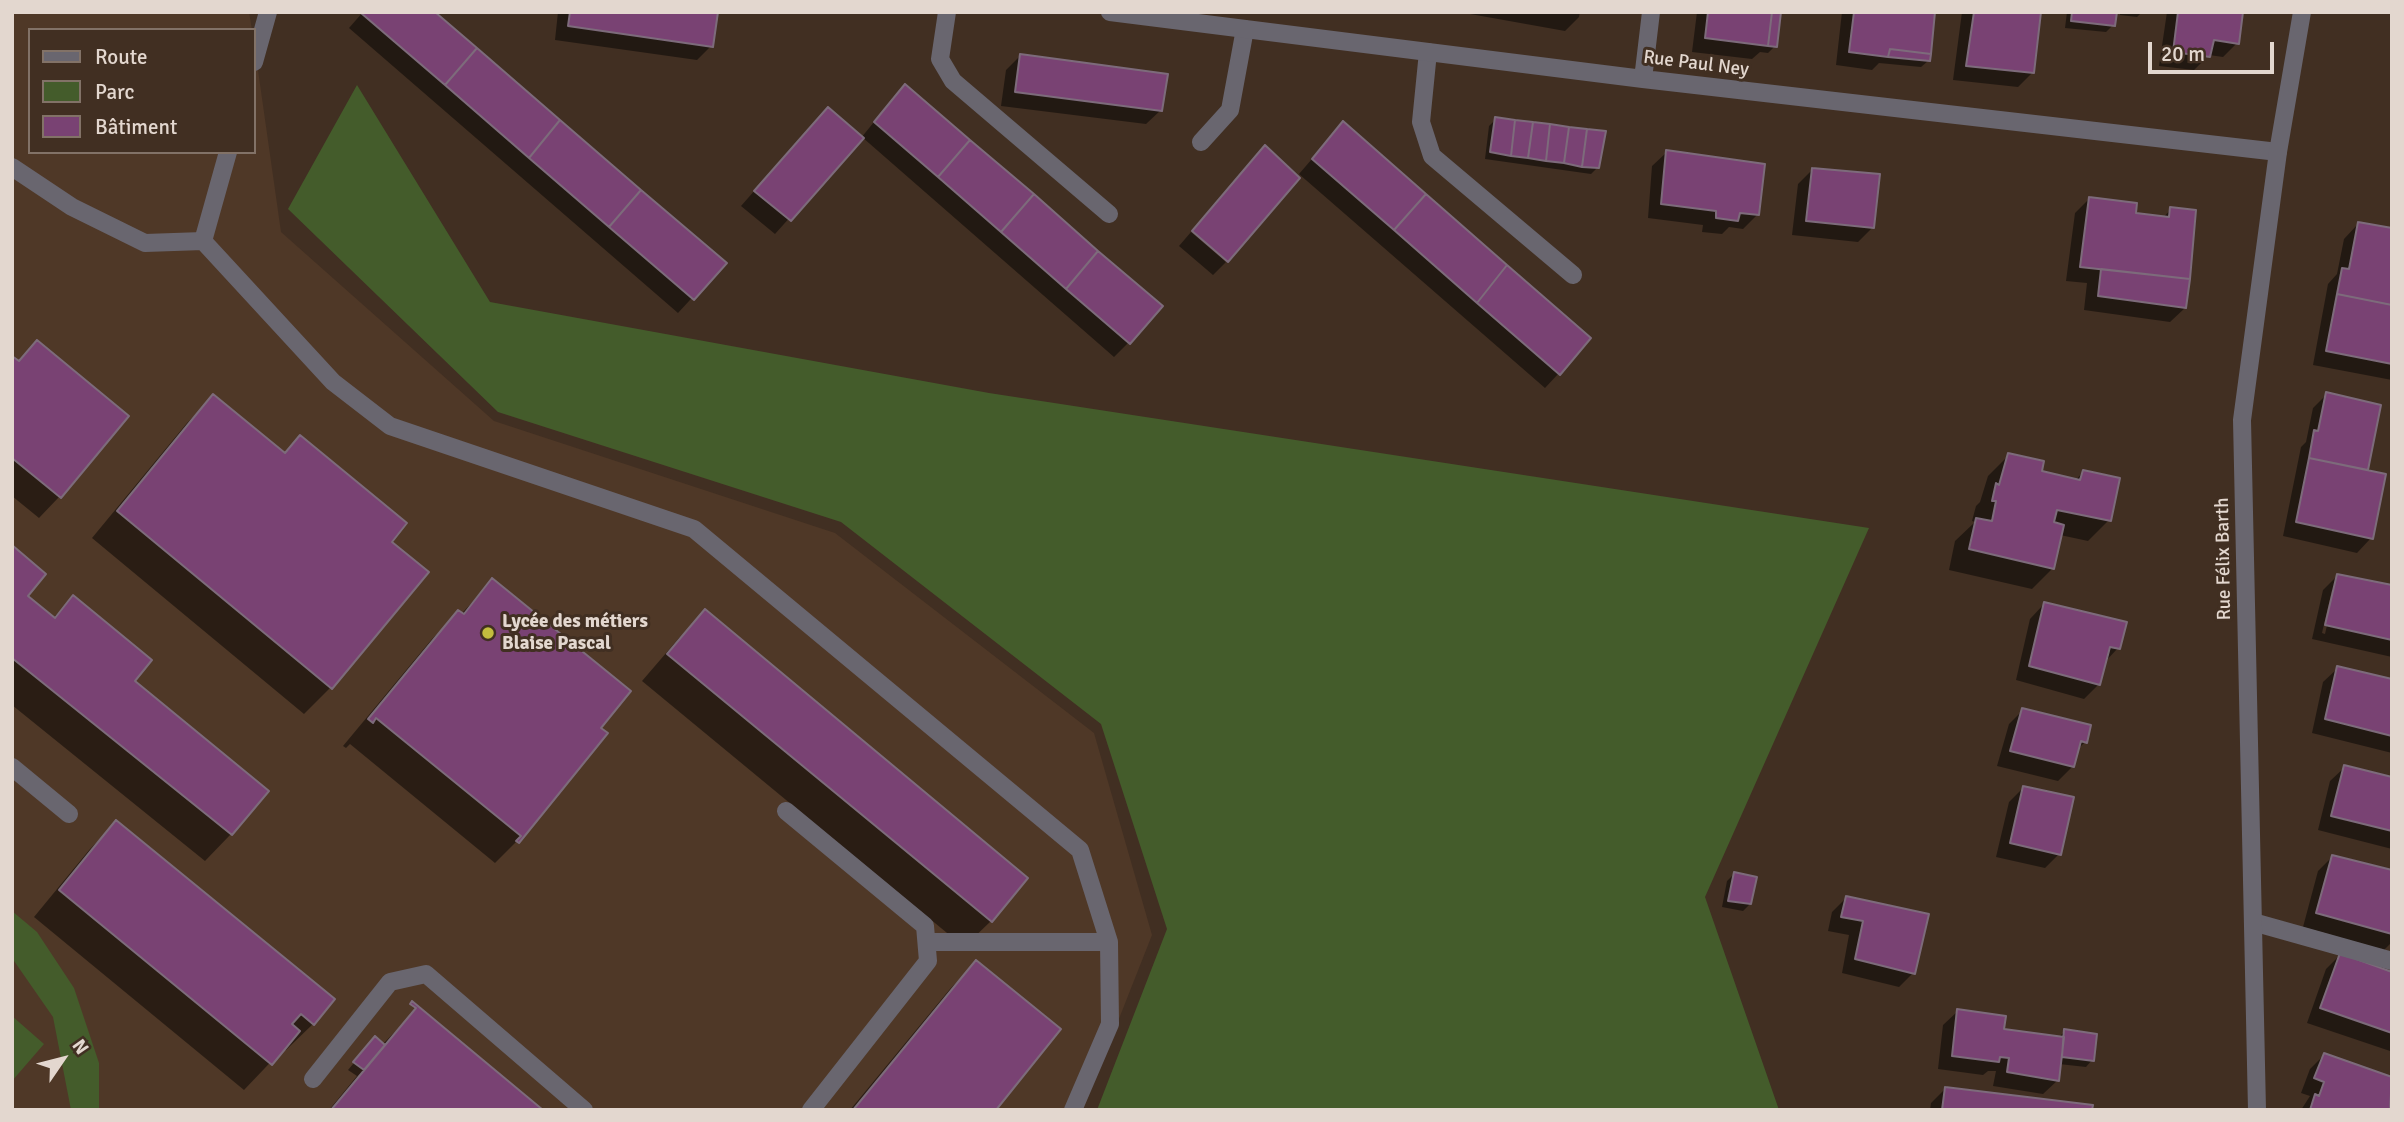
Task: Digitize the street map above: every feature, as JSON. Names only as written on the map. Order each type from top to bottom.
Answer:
[{"type":"street","points":[[256,55],[268,12]]},
{"type":"street","points":[[947,12],[940,59],[953,81],[1109,214]]},
{"type":"street","name":"Rue Paul Ney","points":[[1110,12],[1643,79],[2278,152]]},
{"type":"street","points":[[1643,79],[1651,12]]},
{"type":"street","name":"Rue Félix Barth","points":[[2257,1110],[2242,420],[2278,152],[2302,12]]},
{"type":"street","points":[[1200,142],[1230,110],[1245,29]]},
{"type":"street","points":[[1428,52],[1421,122],[1432,156],[1573,275]]},
{"type":"street","points":[[203,241],[227,154]]},
{"type":"street","points":[[12,167],[72,207],[145,243],[203,241],[332,382],[390,426],[694,529],[1080,850],[1109,942],[1110,1024],[1073,1110]]},
{"type":"street","points":[[12,767],[69,814]]},
{"type":"street","points":[[786,811],[925,926],[927,942],[928,961],[811,1110]]},
{"type":"street","points":[[2253,922],[2392,961]]},
{"type":"street","points":[[927,942],[1109,942]]},
{"type":"street","points":[[313,1079],[390,982],[426,974],[584,1110]]},
{"type":"shaded area","name":"Lycée des métiers Blaise Pascal","points":[[12,12],[249,12],[252,28],[28,28],[28,154],[256,154],[256,56],[281,232],[494,421],[835,533],[1094,733],[1152,935],[1083,1110],[12,1110]]},
{"type":"green space","points":[[357,85],[490,302],[989,393],[1869,528],[1705,897],[1779,1110],[1097,1110],[1167,929],[1101,724],[841,522],[498,412],[288,209]]},
{"type":"green space","points":[[12,911],[37,932],[74,988],[99,1063],[99,1110],[71,1110],[53,1017],[12,958]]},
{"type":"green space","points":[[12,1016],[44,1044],[12,1081]]},
{"type":"building","points":[[435,12],[477,48],[445,85],[361,13]]},
{"type":"building","points":[[570,12],[718,12],[713,47],[568,26]]},
{"type":"building","points":[[1708,12],[1772,12],[1768,46],[1705,38]]},
{"type":"building","points":[[1772,12],[1781,12],[1777,47],[1768,46]]},
{"type":"building","points":[[1854,12],[1935,12],[1931,54],[1890,49],[1888,57],[1849,52]]},
{"type":"building","points":[[1974,12],[2041,12],[2034,73],[1966,66]]},
{"type":"building","points":[[2072,12],[2117,12],[2115,26],[2071,21]]},
{"type":"building","points":[[2178,12],[2243,12],[2239,44],[2214,40],[2210,57],[2173,52]]},
{"type":"building","points":[[477,48],[560,120],[529,158],[445,85]]},
{"type":"building","points":[[1890,49],[1931,54],[1930,61],[1888,57]]},
{"type":"building","points":[[1020,54],[1168,74],[1162,111],[1015,92]]},
{"type":"building","points":[[905,84],[970,140],[938,177],[874,122]]},
{"type":"building","points":[[828,107],[864,138],[791,221],[754,191]]},
{"type":"building","points":[[1495,117],[1515,120],[1511,156],[1490,152]]},
{"type":"building","points":[[560,120],[641,190],[609,227],[529,158]]},
{"type":"building","points":[[1515,120],[1533,122],[1528,158],[1511,156]]},
{"type":"building","points":[[1343,121],[1426,194],[1394,230],[1312,159]]},
{"type":"building","points":[[1533,122],[1550,124],[1546,161],[1528,158]]},
{"type":"building","points":[[1550,124],[1569,127],[1564,163],[1546,161]]},
{"type":"building","points":[[1569,127],[1587,129],[1582,167],[1564,163]]},
{"type":"building","points":[[1587,129],[1606,131],[1599,168],[1582,167]]},
{"type":"building","points":[[970,140],[1034,194],[1001,232],[938,177]]},
{"type":"building","points":[[1265,145],[1300,178],[1228,262],[1192,231]]},
{"type":"building","points":[[1666,150],[1765,164],[1759,215],[1740,213],[1738,221],[1716,218],[1716,211],[1661,204]]},
{"type":"building","points":[[1812,168],[1880,174],[1874,228],[1806,221]]},
{"type":"building","points":[[641,190],[727,263],[694,300],[609,227]]},
{"type":"building","points":[[1034,194],[1098,251],[1066,289],[1001,232]]},
{"type":"building","points":[[1426,194],[1507,265],[1477,303],[1394,230]]},
{"type":"building","points":[[2089,197],[2137,203],[2136,213],[2169,217],[2170,207],[2196,210],[2190,279],[2080,267]]},
{"type":"building","points":[[2358,222],[2392,228],[2392,305],[2337,294],[2342,268],[2349,269]]},
{"type":"building","points":[[1098,251],[1163,306],[1130,344],[1066,289]]},
{"type":"building","points":[[1507,265],[1591,338],[1560,375],[1477,303]]},
{"type":"building","points":[[2101,269],[2190,279],[2186,308],[2098,296]]},
{"type":"building","points":[[2337,294],[2392,305],[2392,364],[2326,351]]},
{"type":"building","points":[[37,340],[129,416],[61,498],[12,458],[12,356],[19,361]]},
{"type":"building","points":[[2326,392],[2381,405],[2368,470],[2309,458],[2314,430],[2318,431]]},
{"type":"building","points":[[213,394],[285,453],[300,435],[407,523],[392,542],[429,572],[332,689],[117,511]]},
{"type":"building","points":[[2008,453],[2044,461],[2042,471],[2080,480],[2083,470],[2120,478],[2111,521],[2057,510],[2054,522],[2064,525],[2054,569],[1969,549],[1976,518],[1992,521],[1996,483],[1999,485]]},
{"type":"building","points":[[2309,458],[2386,474],[2373,539],[2296,522]]},
{"type":"building","points":[[12,545],[46,574],[28,596],[55,618],[73,595],[152,660],[135,681],[269,791],[232,835],[12,658]]},
{"type":"building","points":[[2337,574],[2392,585],[2392,640],[2325,625]]},
{"type":"building","points":[[492,578],[631,691],[601,728],[608,733],[519,843],[516,841],[521,836],[376,718],[373,723],[368,719],[458,610],[464,614]]},
{"type":"building","points":[[2044,602],[2127,622],[2120,649],[2110,647],[2100,685],[2029,666]]},
{"type":"building","points":[[705,609],[1028,878],[992,922],[667,654]]},
{"type":"building","points":[[2337,666],[2392,679],[2392,736],[2325,719]]},
{"type":"building","points":[[2022,708],[2091,725],[2087,743],[2081,741],[2074,767],[2010,751]]},
{"type":"building","points":[[2344,765],[2392,777],[2392,831],[2331,816]]},
{"type":"building","points":[[2023,786],[2074,797],[2061,855],[2010,843]]},
{"type":"building","points":[[116,820],[335,999],[314,1025],[301,1014],[292,1024],[300,1031],[272,1065],[59,890]]},
{"type":"building","points":[[2332,855],[2392,870],[2392,934],[2316,913]]},
{"type":"building","points":[[1734,872],[1757,877],[1751,904],[1728,901]]},
{"type":"building","points":[[1846,896],[1929,914],[1915,974],[1855,959],[1863,921],[1841,917]]},
{"type":"building","points":[[2340,953],[2392,972],[2392,1033],[2320,1008]]},
{"type":"building","points":[[976,960],[1061,1029],[996,1110],[853,1110]]},
{"type":"building","points":[[412,1001],[543,1110],[331,1110],[416,1008],[410,1004]]},
{"type":"building","points":[[1957,1009],[2006,1016],[2004,1029],[2064,1037],[2059,1081],[2007,1072],[2009,1058],[2000,1057],[1999,1062],[1952,1056]]},
{"type":"building","points":[[2064,1029],[2097,1034],[2094,1061],[2062,1057]]},
{"type":"building","points":[[375,1036],[385,1045],[364,1070],[353,1062]]},
{"type":"building","points":[[2324,1053],[2392,1077],[2390,1110],[2310,1110],[2315,1094],[2319,1096],[2324,1082],[2314,1078]]},
{"type":"building","points":[[1945,1087],[2093,1105],[2092,1110],[1942,1110]]},
{"type":"place","name":"Lycée des métiers Blaise Pascal","points":[[488,633]]}]
